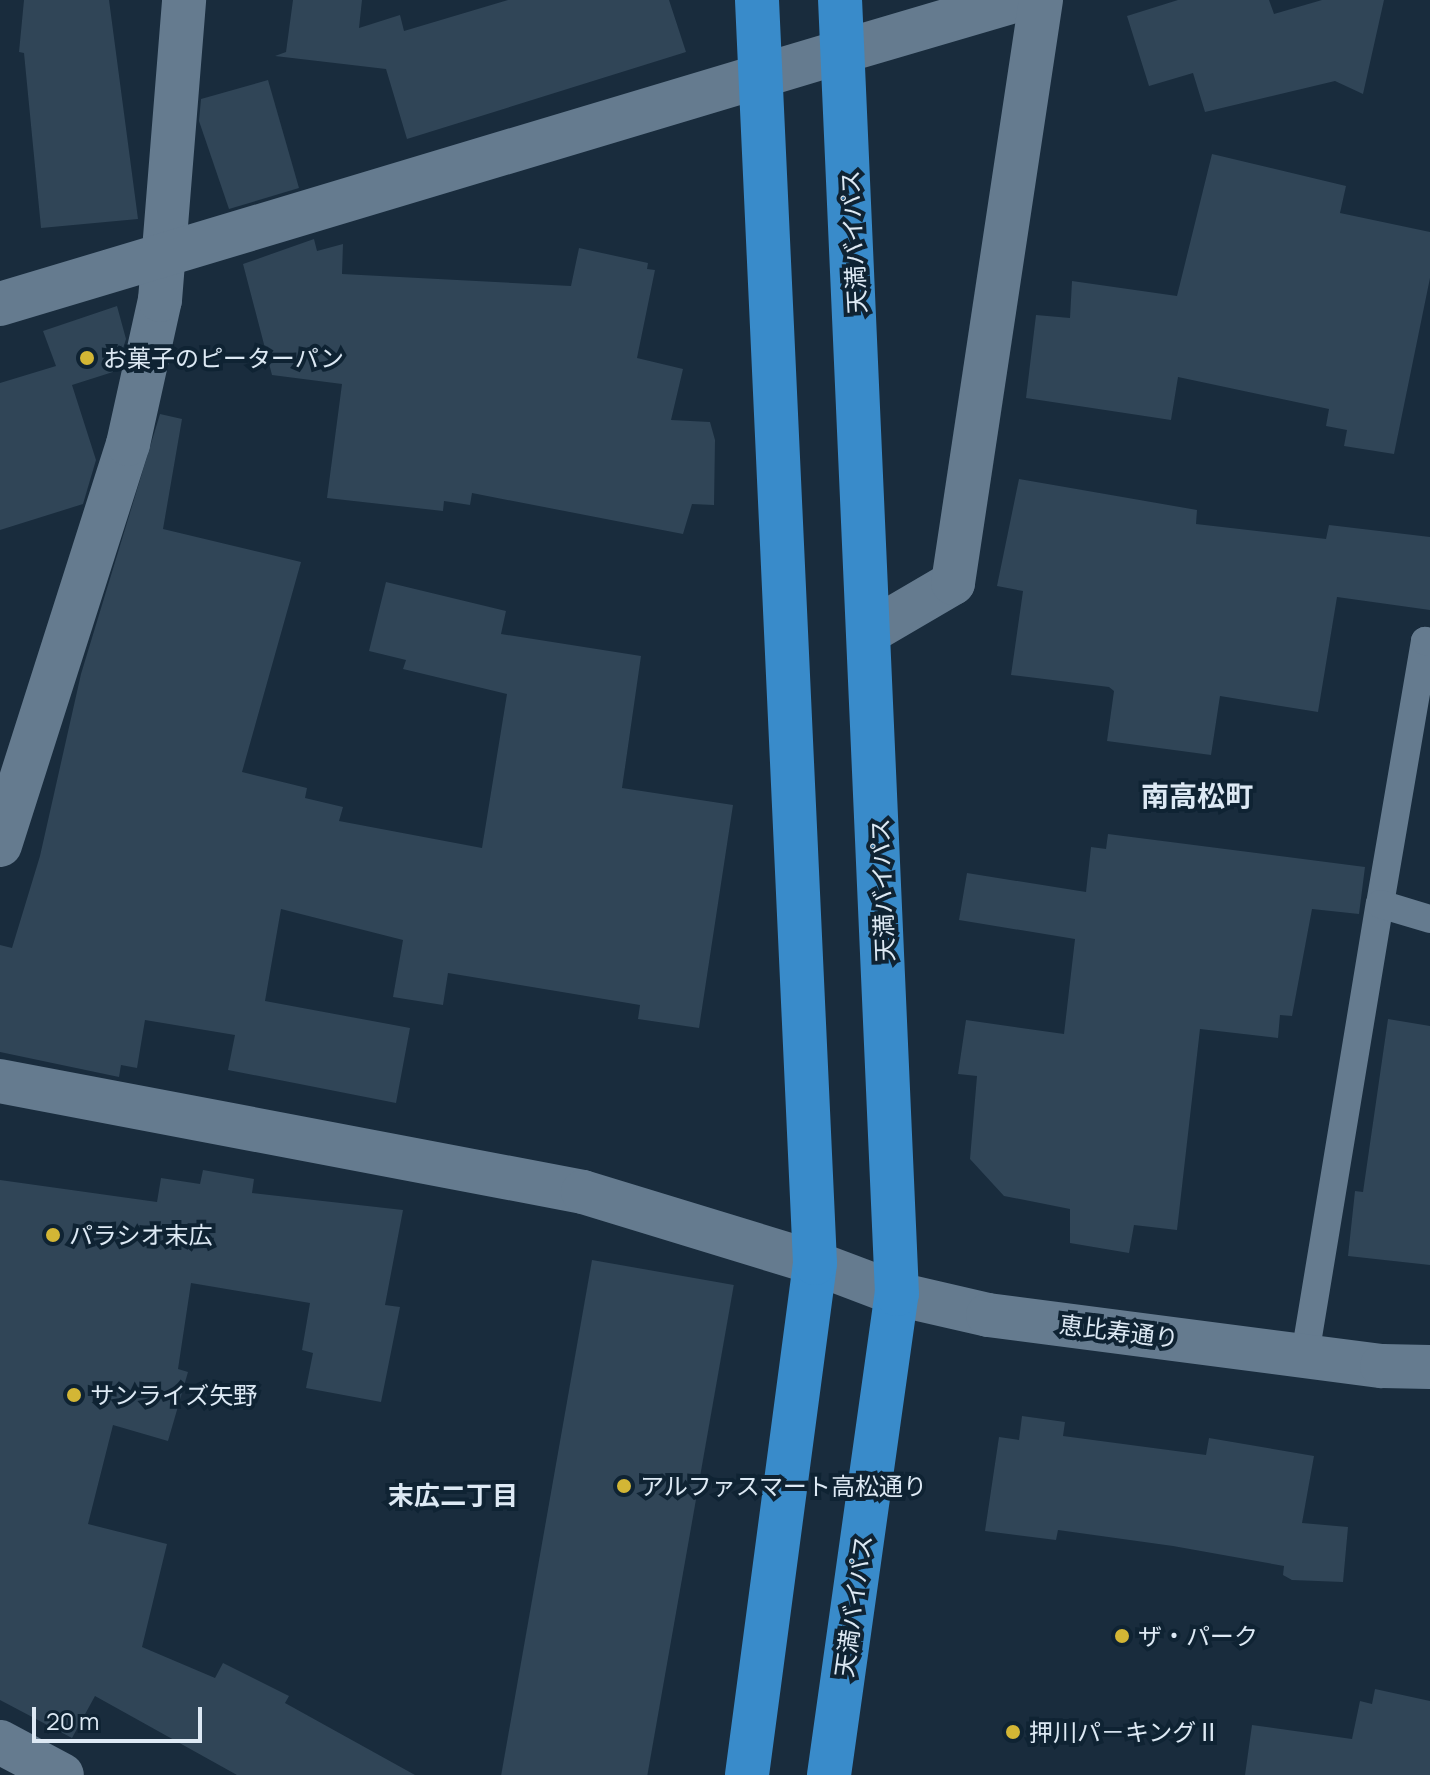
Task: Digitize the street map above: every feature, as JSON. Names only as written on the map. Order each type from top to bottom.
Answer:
[{"type":"highway","points":[[747,1775],[815,1263],[757,0]]},
{"type":"highway","name":"天満バイパス","points":[[829,1775],[897,1294],[871,631],[840,0]]},
{"type":"street","points":[[0,845],[128,444],[160,300],[184,0]]},
{"type":"street","points":[[0,304],[1017,0]]},
{"type":"street","points":[[871,631],[953,583],[1041,0]]},
{"type":"street","name":"恵比寿通り","points":[[0,1081],[583,1192],[815,1263],[897,1294],[988,1315],[1305,1355],[1430,1367]]},
{"type":"street","points":[[0,1742],[62,1775]]},
{"type":"lane","points":[[1305,1355],[1425,641],[1430,642]]},
{"type":"lane","points":[[1380,904],[1430,919]]},
{"type":"building","points":[[24,0],[109,0],[138,219],[41,228],[24,53],[19,52]]},
{"type":"building","points":[[293,0],[362,0],[359,28],[400,15],[404,31],[508,0],[669,0],[686,52],[407,139],[386,69],[275,56],[286,52]]},
{"type":"building","points":[[1178,0],[1269,0],[1274,14],[1322,0],[1384,0],[1363,94],[1335,81],[1205,112],[1193,73],[1149,86],[1127,16]]},
{"type":"building","points":[[268,80],[299,188],[229,209],[199,121],[201,99]]},
{"type":"building","points":[[1212,154],[1346,186],[1340,213],[1430,232],[1430,278],[1394,454],[1344,446],[1347,430],[1326,426],[1329,409],[1178,377],[1171,420],[1026,398],[1036,315],[1070,318],[1072,281],[1177,296]]},
{"type":"building","points":[[314,239],[317,251],[343,244],[342,274],[571,286],[579,248],[648,263],[647,269],[655,270],[637,358],[683,369],[671,420],[710,422],[715,440],[714,505],[692,504],[683,534],[472,493],[470,505],[444,501],[443,511],[327,498],[342,384],[272,375],[243,264]]},
{"type":"building","points":[[117,306],[126,339],[116,371],[72,385],[96,460],[83,504],[0,530],[0,383],[56,366],[43,331]]},
{"type":"building","points":[[160,414],[182,419],[163,529],[301,562],[242,772],[307,788],[305,798],[343,807],[339,821],[482,848],[507,694],[403,669],[406,660],[369,651],[386,582],[506,611],[501,634],[641,656],[622,788],[733,805],[699,1028],[638,1019],[640,1005],[448,973],[443,1005],[393,997],[403,940],[281,909],[265,1001],[410,1028],[396,1103],[228,1070],[235,1035],[145,1020],[137,1068],[121,1065],[119,1077],[0,1052],[0,945],[12,948],[40,856],[81,674]]},
{"type":"building","points":[[1019,479],[1197,510],[1196,524],[1326,539],[1329,525],[1430,537],[1430,610],[1337,597],[1318,712],[1220,696],[1211,755],[1107,741],[1114,691],[1109,687],[1011,675],[1023,591],[997,586]]},
{"type":"building","points":[[1108,834],[1365,867],[1359,914],[1312,909],[1292,1016],[1280,1015],[1278,1038],[1200,1029],[1177,1230],[1134,1225],[1129,1253],[1070,1243],[1070,1209],[1004,1196],[970,1159],[977,1076],[958,1074],[966,1020],[1064,1034],[1075,939],[959,920],[967,873],[1086,892],[1091,847],[1106,849]]},
{"type":"building","points":[[1388,1019],[1430,1026],[1430,1265],[1348,1256],[1355,1191],[1363,1192]]},
{"type":"building","points":[[203,1170],[254,1179],[252,1193],[403,1210],[385,1305],[400,1307],[381,1402],[306,1388],[313,1353],[302,1350],[310,1303],[191,1283],[178,1369],[188,1372],[168,1441],[113,1425],[88,1524],[167,1544],[142,1647],[215,1678],[223,1663],[289,1696],[285,1703],[415,1775],[237,1775],[95,1696],[72,1738],[0,1700],[0,1180],[157,1202],[161,1178],[200,1184]]},
{"type":"building","name":"アルファスマート高松通り","points":[[592,1260],[734,1285],[647,1775],[501,1775]]},
{"type":"building","points":[[1022,1416],[1065,1422],[1063,1436],[1206,1455],[1209,1438],[1314,1456],[1302,1523],[1348,1527],[1343,1582],[1292,1580],[1283,1575],[1284,1566],[1173,1546],[1058,1530],[1056,1540],[985,1531],[999,1437],[1019,1440]]},
{"type":"building","points":[[1375,1689],[1430,1701],[1430,1775],[1245,1775],[1252,1725],[1352,1739],[1360,1701],[1372,1704]]},
{"type":"place","name":"お菓子のピーターパン","points":[[87,358]]},
{"type":"place","name":"パラシオ末広","points":[[53,1235]]},
{"type":"place","name":"サンライズ矢野","points":[[74,1395]]},
{"type":"place","name":"アルファスマート高松通り","points":[[624,1486]]},
{"type":"place","name":"ザ・パーク","points":[[1122,1636]]},
{"type":"place","name":"押川パ－キングⅡ","points":[[1013,1732]]},
{"type":"district","name":"南高松町","points":[[1197,795]]},
{"type":"district","name":"末広二丁目","points":[[453,1496]]}]
